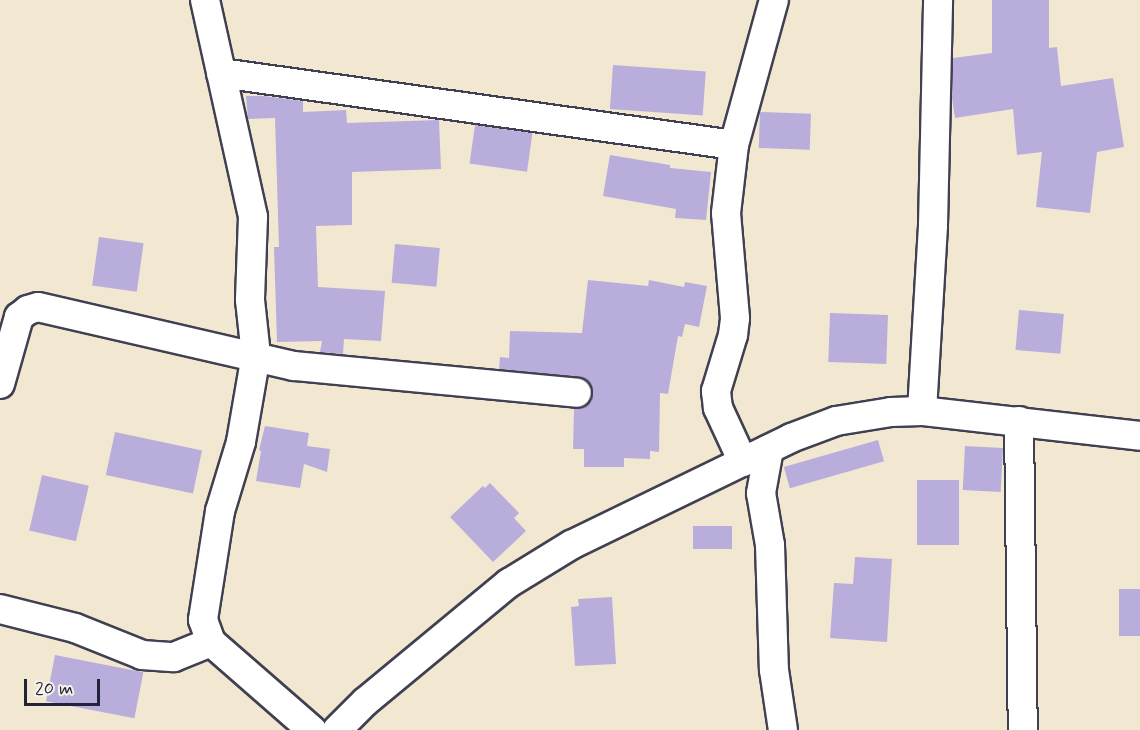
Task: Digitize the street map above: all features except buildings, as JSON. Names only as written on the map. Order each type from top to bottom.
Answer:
[{"type":"street","points":[[206,0],[253,217],[250,300],[256,355],[241,442],[220,511],[205,593],[203,620],[211,642],[312,730]]},
{"type":"street","points":[[743,462],[718,408],[716,391],[735,318],[726,213],[734,145],[774,0]]},
{"type":"street","points":[[922,411],[933,213],[938,0]]},
{"type":"street","points":[[221,73],[734,145]]},
{"type":"street","points":[[0,384],[19,317],[28,309],[38,307],[256,355],[294,366],[577,393]]},
{"type":"street","points":[[337,730],[365,702],[509,583],[571,545],[769,449],[836,421],[891,412],[922,411],[1140,436]]},
{"type":"street","points":[[1019,421],[1023,730]]},
{"type":"street","points":[[769,449],[761,493],[770,545],[774,670],[783,730]]},
{"type":"street","points":[[0,609],[75,628],[142,654],[174,657],[211,642]]}]
